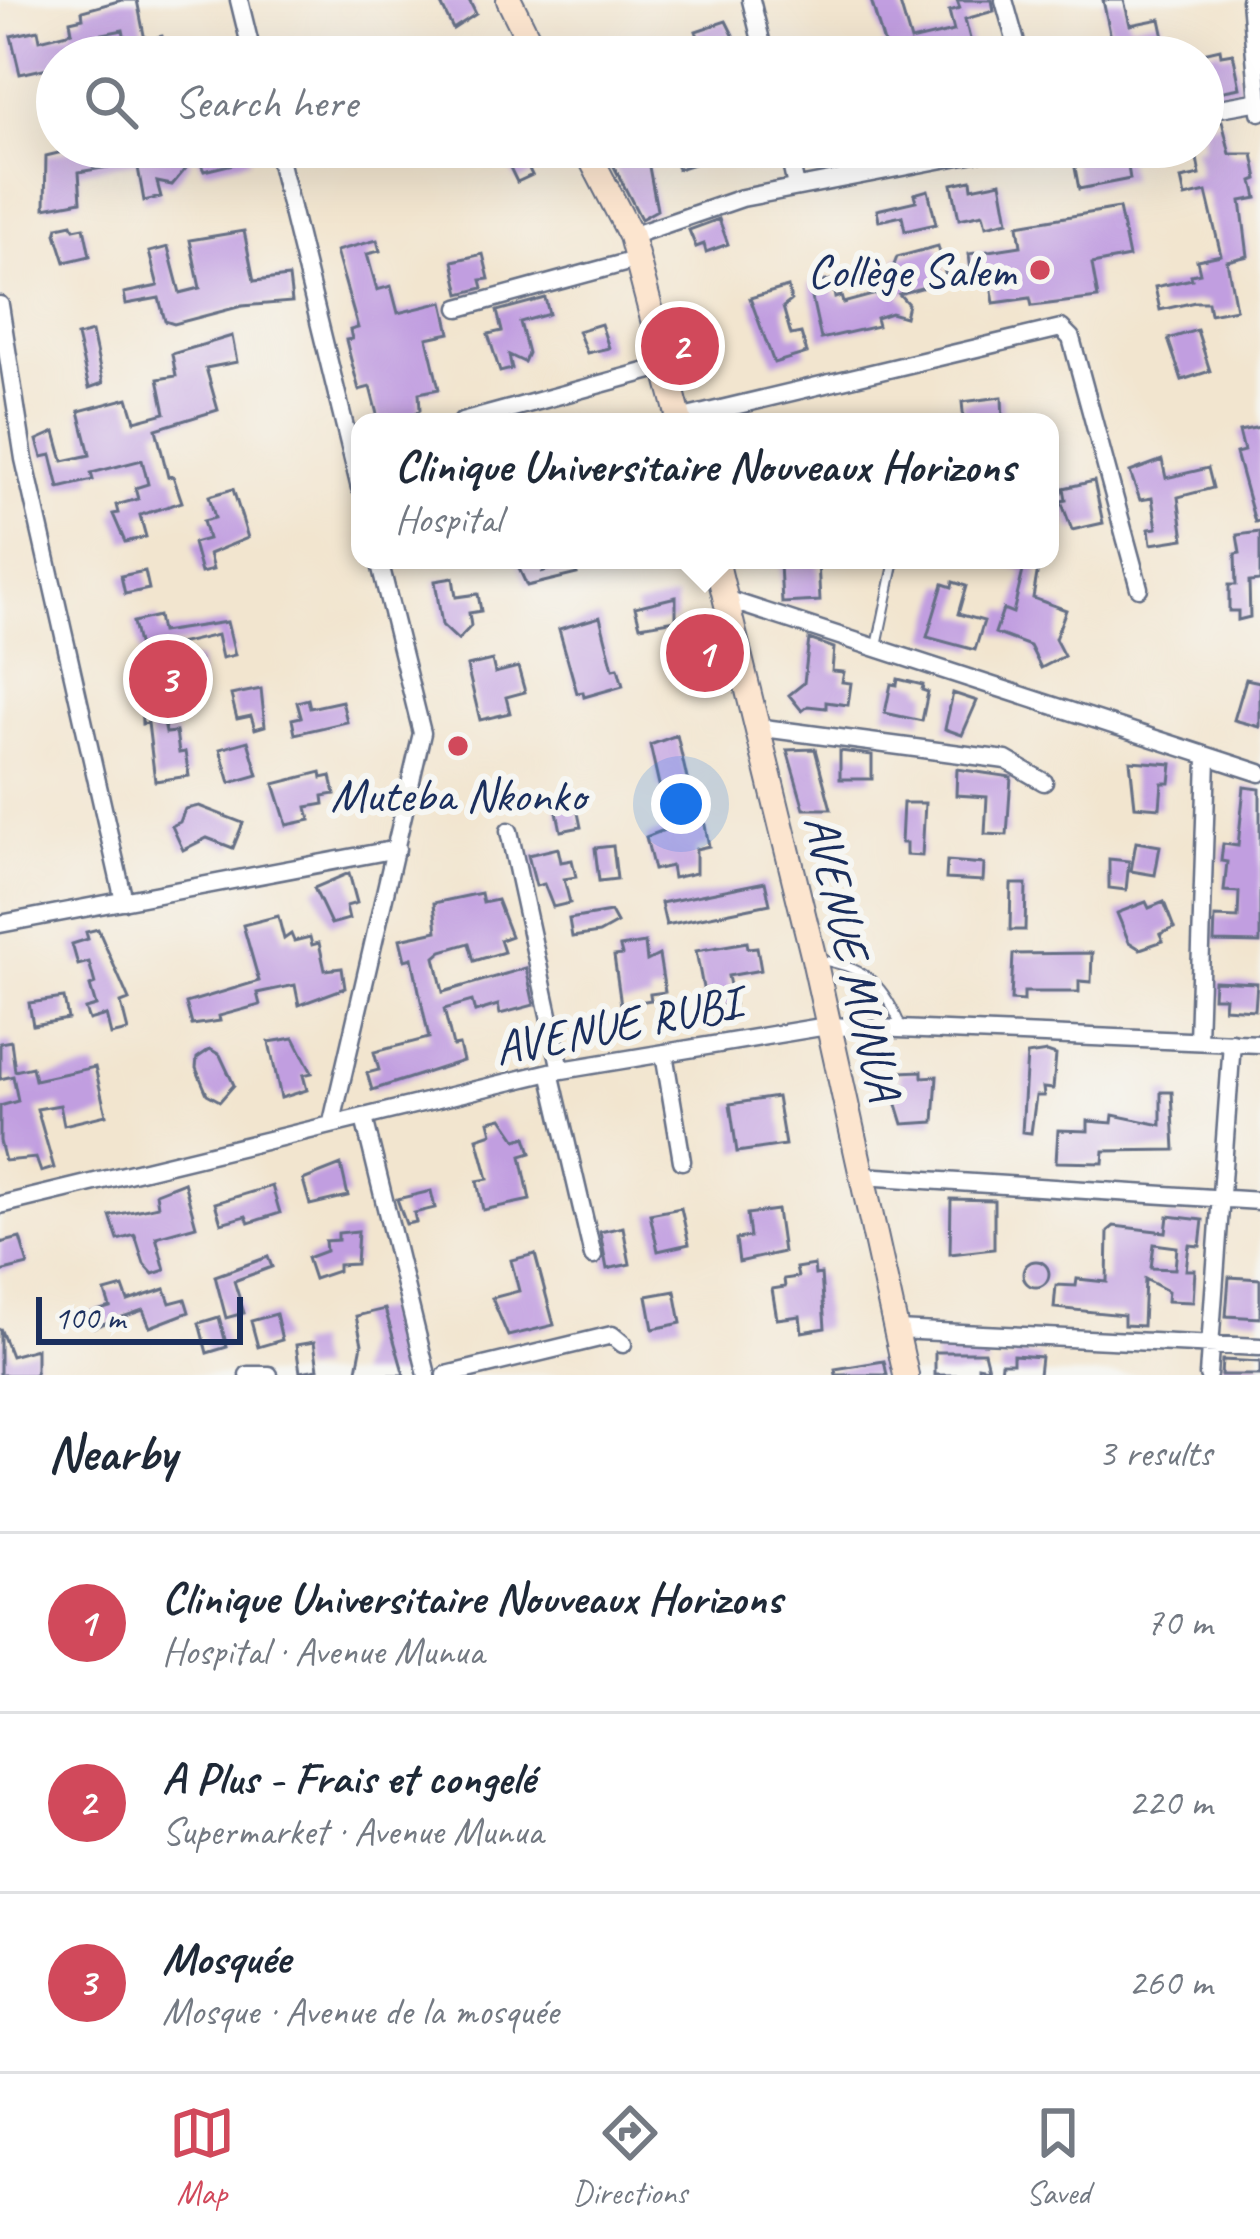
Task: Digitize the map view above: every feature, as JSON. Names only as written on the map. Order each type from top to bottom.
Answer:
[{"type":"main road","points":[[508,0],[526,36]]},
{"type":"main road","points":[[595,168],[635,248],[678,413]]},
{"type":"main road","name":"AVENUE MUNUA","points":[[718,569],[814,959],[906,1375]]},
{"type":"street","points":[[239,0],[248,36]]},
{"type":"street","points":[[751,0],[760,36]]},
{"type":"street","points":[[1004,0],[1014,36]]},
{"type":"street","points":[[1224,109],[1259,105],[1250,0]]},
{"type":"street","points":[[281,168],[351,437]]},
{"type":"street","points":[[792,168],[796,186]]},
{"type":"street","points":[[459,308],[796,186],[893,168]]},
{"type":"street","points":[[0,305],[46,562],[124,902]]},
{"type":"street","points":[[709,413],[1061,328],[1071,338],[1138,588]]},
{"type":"street","points":[[495,413],[666,366]]},
{"type":"street","points":[[332,1122],[422,733],[381,569]]},
{"type":"street","points":[[726,599],[1260,773]]},
{"type":"street","points":[[756,727],[1006,760],[1044,782]]},
{"type":"street","points":[[1198,1040],[1208,758]]},
{"type":"street","points":[[508,831],[593,1256]]},
{"type":"street","points":[[0,924],[397,849]]},
{"type":"street","name":"AVENUE RUBI","points":[[0,1205],[556,1071],[827,1026],[1260,1044]]},
{"type":"street","points":[[1208,1375],[1232,1042]]},
{"type":"street","points":[[664,1053],[682,1161]]},
{"type":"street","points":[[364,1118],[428,1375]]},
{"type":"street","points":[[862,1176],[1260,1201]]},
{"type":"street","points":[[896,1330],[1260,1347]]},
{"type":"street","points":[[446,1375],[612,1335],[623,1344]]},
{"type":"lane","points":[[877,646],[893,569]]},
{"type":"lane","points":[[814,959],[863,970],[887,993],[902,1029]]},
{"type":"building","points":[[137,0],[144,36],[124,36],[123,30],[98,36],[56,36],[72,32],[70,21],[83,18],[82,11]]},
{"type":"building","points":[[439,0],[469,0],[476,14],[453,29]]},
{"type":"building","points":[[871,0],[899,0],[910,36],[882,36]]},
{"type":"building","points":[[957,0],[992,0],[994,11],[965,19],[969,36],[932,36],[954,31],[949,11],[960,8]]},
{"type":"building","points":[[1103,0],[1124,0],[1130,25],[1160,19],[1164,36],[1111,36]]},
{"type":"building","points":[[726,21],[734,36],[698,36],[696,31]]},
{"type":"building","points":[[38,30],[36,71],[20,74],[11,36]]},
{"type":"building","points":[[1233,53],[1240,88],[1224,91],[1224,54]]},
{"type":"building","points":[[1224,129],[1230,154],[1253,154],[1257,198],[1241,201],[1248,256],[1227,261],[1236,309],[1210,314],[1208,302],[1195,302],[1160,310],[1155,287],[1192,279],[1191,275],[1200,273],[1197,260],[1221,255],[1206,192],[1185,197],[1181,179],[1200,175],[1199,168],[1224,168]]},
{"type":"building","points":[[46,168],[102,168],[79,172],[81,201],[45,208]]},
{"type":"building","points":[[138,168],[186,168],[172,185],[157,182],[161,197],[144,201]]},
{"type":"building","points":[[510,168],[528,168],[532,175],[517,182]]},
{"type":"building","points":[[615,168],[649,168],[657,210],[641,219]]},
{"type":"building","points":[[1075,168],[1128,168],[1130,179],[1079,189]]},
{"type":"building","points":[[971,180],[972,188],[1001,182],[1008,221],[986,226],[983,214],[959,219],[952,184]]},
{"type":"building","points":[[928,190],[936,224],[905,231],[902,216],[879,221],[877,210],[916,201],[914,194]]},
{"type":"building","points":[[1119,208],[1129,257],[1092,264],[1098,298],[1032,306],[1030,298],[994,303],[990,278],[983,270],[971,272],[969,254],[1021,246],[1018,225]]},
{"type":"building","points":[[719,219],[728,244],[706,252],[704,244],[696,247],[689,230]]},
{"type":"building","points":[[72,224],[74,229],[84,227],[90,256],[65,262],[56,234],[58,227]]},
{"type":"building","points":[[244,231],[254,281],[289,277],[292,302],[242,306],[174,324],[165,321],[159,298],[126,304],[124,293],[158,286],[149,252],[168,247],[180,293],[200,288],[190,240]]},
{"type":"building","points":[[377,240],[380,251],[367,254],[377,290],[391,286],[398,313],[443,302],[450,333],[427,338],[439,389],[419,393],[420,410],[416,413],[377,413],[370,387],[359,390],[346,340],[352,339],[350,330],[358,328],[336,251]]},
{"type":"building","points":[[938,246],[947,281],[899,294],[908,304],[905,317],[891,313],[876,318],[878,326],[821,339],[809,284],[832,280],[835,298],[841,296],[843,303],[884,292],[897,257]]},
{"type":"building","points":[[483,254],[489,279],[481,280],[483,288],[460,294],[453,261]]},
{"type":"building","points":[[788,287],[791,301],[783,307],[791,335],[801,333],[807,353],[774,363],[750,298]]},
{"type":"building","points":[[545,298],[549,314],[520,322],[528,353],[524,362],[509,355],[512,369],[500,372],[488,334],[502,331],[497,311]]},
{"type":"building","points":[[601,324],[609,348],[587,353],[578,331]]},
{"type":"building","points":[[1197,330],[1210,371],[1182,380],[1168,339]]},
{"type":"building","points":[[92,332],[103,383],[89,388],[77,336]]},
{"type":"building","points":[[232,336],[237,362],[206,368],[218,410],[156,429],[168,477],[173,476],[182,502],[140,515],[146,537],[125,542],[113,514],[118,513],[116,505],[138,499],[135,488],[148,484],[142,460],[91,473],[93,480],[59,488],[51,455],[42,457],[37,440],[55,432],[63,461],[90,455],[79,411],[128,398],[135,421],[165,413],[158,379],[176,376],[172,354]]},
{"type":"building","points":[[1002,397],[1003,413],[963,413],[962,402]]},
{"type":"building","points":[[1260,427],[1260,521],[1255,522],[1236,453],[1244,451],[1239,431]]},
{"type":"building","points":[[1162,460],[1166,478],[1208,468],[1213,488],[1178,497],[1184,539],[1151,544],[1149,529],[1157,528],[1152,498],[1140,500],[1130,472]]},
{"type":"building","points":[[1094,481],[1103,523],[1072,530],[1061,501],[1066,500],[1064,488]]},
{"type":"building","points":[[233,489],[248,538],[209,554],[213,570],[201,573],[193,543],[208,539],[203,521],[215,518],[209,496]]},
{"type":"building","points":[[1260,532],[1260,581],[1249,582],[1250,617],[1238,620],[1238,611],[1229,611],[1229,585],[1236,585],[1235,554],[1240,553],[1237,535]]},
{"type":"building","points":[[519,569],[576,569],[577,574],[527,586]]},
{"type":"building","points":[[780,569],[818,569],[820,601],[782,603]]},
{"type":"building","points":[[1018,569],[1038,569],[1033,598],[1066,610],[1055,639],[1064,656],[1041,668],[1030,646],[995,633],[1003,609],[1013,613],[1023,571]]},
{"type":"building","points":[[145,571],[149,589],[125,594],[121,576]]},
{"type":"building","points":[[453,578],[456,597],[478,594],[481,611],[469,613],[471,626],[458,640],[442,625],[435,581]]},
{"type":"building","points":[[953,582],[966,586],[958,614],[984,621],[975,650],[927,637],[943,584],[952,587]]},
{"type":"building","points":[[676,597],[676,620],[640,626],[635,607]]},
{"type":"building","points":[[158,616],[161,632],[227,622],[235,655],[222,658],[217,635],[140,653],[133,622]]},
{"type":"building","points":[[600,617],[613,669],[618,668],[623,686],[584,697],[583,692],[577,693],[559,629]]},
{"type":"building","points":[[809,639],[834,648],[832,671],[844,672],[842,682],[851,683],[848,705],[826,702],[826,708],[808,706],[802,711],[789,695],[804,683]]},
{"type":"building","points":[[199,660],[200,702],[160,702],[166,733],[176,732],[189,776],[155,781],[148,723],[142,724],[140,661]]},
{"type":"building","points":[[492,660],[495,673],[518,667],[525,692],[506,697],[510,713],[480,720],[467,666]]},
{"type":"building","points":[[898,679],[923,685],[922,690],[928,692],[922,721],[885,713],[891,684],[897,685]]},
{"type":"building","points":[[1246,679],[1260,682],[1260,727],[1234,720]]},
{"type":"building","points":[[261,689],[265,726],[255,729],[251,716],[237,719],[231,695]]},
{"type":"building","points":[[953,693],[977,701],[962,735],[945,729]]},
{"type":"building","points":[[308,699],[310,708],[342,701],[347,722],[295,734],[292,719],[301,717],[297,702]]},
{"type":"building","points":[[677,735],[688,783],[660,789],[650,745]]},
{"type":"building","points":[[248,741],[258,775],[230,783],[220,749]]},
{"type":"building","points":[[815,749],[831,809],[804,809],[787,750]]},
{"type":"building","points":[[840,751],[872,755],[872,779],[840,779]]},
{"type":"building","points":[[1130,761],[1172,764],[1170,783],[1162,783],[1160,808],[1135,806]]},
{"type":"building","points":[[957,769],[1011,777],[1007,835],[985,834],[987,797],[956,795]]},
{"type":"building","points":[[321,772],[322,778],[331,776],[335,794],[323,796],[324,804],[307,807],[310,820],[287,825],[274,784]]},
{"type":"building","points":[[1244,787],[1260,789],[1260,943],[1214,942],[1215,917],[1238,918],[1239,892],[1224,891],[1227,862],[1221,861],[1223,844],[1238,846]]},
{"type":"building","points":[[576,803],[581,827],[561,831],[556,807]]},
{"type":"building","points":[[903,803],[925,803],[922,856],[906,855],[906,843],[901,843]]},
{"type":"building","points":[[199,806],[243,823],[233,848],[207,838],[183,850],[172,826],[180,822],[185,809]]},
{"type":"building","points":[[703,815],[709,846],[696,849],[696,873],[673,878],[671,866],[654,870],[646,837]]},
{"type":"building","points":[[1136,842],[1160,846],[1155,875],[1131,871]]},
{"type":"building","points":[[613,846],[617,879],[599,881],[595,848]]},
{"type":"building","points":[[558,848],[561,862],[572,860],[576,877],[564,879],[570,903],[553,907],[544,884],[536,886],[528,855]]},
{"type":"building","points":[[1109,859],[1129,861],[1126,890],[1109,888]]},
{"type":"building","points":[[947,861],[984,864],[983,881],[946,879]]},
{"type":"building","points":[[349,873],[357,903],[346,906],[349,919],[331,924],[314,888]]},
{"type":"building","points":[[765,882],[770,904],[666,925],[661,903]]},
{"type":"building","points":[[1011,884],[1026,884],[1025,930],[1010,930]]},
{"type":"building","points":[[481,893],[483,903],[497,900],[511,936],[500,940],[504,952],[474,961],[469,943],[442,951],[435,957],[443,992],[526,968],[534,1005],[500,1014],[498,1005],[475,1012],[472,1001],[444,1009],[453,1046],[459,1045],[463,1061],[372,1090],[367,1073],[379,1070],[374,1052],[429,1038],[412,958],[405,960],[400,939],[437,931],[434,903]]},
{"type":"building","points":[[1146,902],[1149,908],[1164,902],[1174,928],[1160,934],[1163,941],[1140,949],[1129,942],[1117,913]]},
{"type":"building","points":[[611,912],[617,923],[599,933],[572,937],[569,919]]},
{"type":"building","points":[[278,916],[284,939],[291,934],[294,941],[310,937],[312,945],[319,943],[325,970],[342,968],[345,988],[299,1005],[295,985],[257,993],[260,1005],[219,1016],[220,1021],[192,1025],[186,1003],[259,981],[243,925]]},
{"type":"building","points":[[98,929],[129,1000],[121,1003],[128,1031],[111,1035],[106,1015],[89,1020],[85,1009],[96,1006],[90,986],[95,984],[89,962],[78,965],[72,944],[88,939],[86,932]]},
{"type":"building","points":[[747,942],[748,948],[757,947],[761,970],[728,976],[734,1004],[707,1009],[696,951]]},
{"type":"building","points":[[645,943],[647,961],[659,955],[665,992],[650,994],[651,1000],[621,1005],[614,956],[622,955],[620,947]]},
{"type":"building","points":[[1092,953],[1091,982],[1079,981],[1079,992],[1024,992],[1024,1001],[1011,1000],[1013,954]]},
{"type":"building","points":[[1214,981],[1257,983],[1255,1010],[1224,1008],[1225,997],[1213,997]]},
{"type":"building","points":[[64,998],[68,1019],[33,1025],[29,1003]]},
{"type":"building","points":[[294,1038],[312,1073],[303,1075],[307,1090],[281,1098],[269,1042]]},
{"type":"building","points":[[11,1041],[15,1071],[32,1067],[35,1080],[95,1067],[106,1115],[64,1125],[60,1105],[37,1109],[54,1168],[41,1172],[36,1158],[5,1161],[0,1141],[0,1106],[18,1101],[13,1076],[0,1079],[0,1043]]},
{"type":"building","points":[[210,1049],[220,1055],[234,1085],[220,1101],[207,1094],[196,1068],[197,1058]]},
{"type":"building","points":[[1027,1055],[1056,1055],[1053,1089],[1043,1088],[1044,1096],[1036,1096],[1031,1133],[1022,1132]]},
{"type":"building","points":[[922,1071],[922,1077],[937,1076],[934,1122],[903,1124],[891,1085],[900,1085],[899,1072]]},
{"type":"building","points":[[1161,1092],[1172,1092],[1175,1150],[1104,1151],[1103,1163],[1056,1162],[1058,1130],[1088,1131],[1088,1121],[1112,1123],[1113,1115],[1161,1125]]},
{"type":"building","points":[[777,1097],[785,1145],[737,1152],[730,1104]]},
{"type":"building","points":[[502,1118],[517,1140],[526,1137],[531,1153],[521,1156],[530,1200],[483,1210],[477,1181],[488,1179],[477,1138],[492,1133],[489,1121]]},
{"type":"building","points":[[341,1165],[348,1196],[310,1205],[303,1180]]},
{"type":"building","points":[[184,1182],[196,1226],[156,1237],[165,1270],[153,1274],[144,1264],[135,1235],[118,1240],[110,1216],[158,1206],[156,1193]]},
{"type":"building","points":[[272,1186],[280,1213],[249,1223],[246,1216],[221,1223],[215,1203]]},
{"type":"building","points":[[431,1191],[435,1208],[414,1213],[416,1222],[406,1224],[397,1199]]},
{"type":"building","points":[[951,1199],[994,1200],[994,1249],[950,1254]]},
{"type":"building","points":[[681,1208],[689,1244],[658,1251],[650,1214]]},
{"type":"building","points":[[777,1210],[783,1252],[739,1262],[736,1239],[750,1237],[747,1214]]},
{"type":"building","points":[[1168,1216],[1203,1220],[1200,1246],[1189,1245],[1186,1270],[1195,1270],[1193,1302],[1167,1301],[1168,1291],[1145,1279],[1143,1326],[1124,1325],[1124,1315],[1054,1308],[1056,1285],[1076,1286],[1077,1279],[1107,1282],[1108,1231],[1114,1226],[1166,1232]],"holes":[[[1154,1244],[1177,1247],[1175,1269],[1151,1268]]]},
{"type":"building","points":[[623,1227],[630,1264],[607,1269],[600,1232]]},
{"type":"building","points":[[358,1231],[356,1264],[338,1265],[338,1271],[314,1279],[307,1258],[326,1251],[325,1241],[338,1240],[338,1233]]},
{"type":"building","points":[[20,1238],[28,1265],[0,1272],[0,1243]]},
{"type":"building","points":[[535,1254],[554,1325],[508,1336],[492,1298],[519,1291],[511,1260]]},
{"type":"building","points":[[268,1257],[272,1267],[234,1281],[244,1313],[226,1318],[215,1276]]},
{"type":"building","points":[[1036,1261],[1049,1274],[1036,1287],[1023,1274]]},
{"type":"building","points":[[814,1265],[815,1275],[821,1274],[825,1328],[802,1332],[800,1316],[777,1319],[772,1289],[785,1287],[784,1279],[798,1277],[796,1268]]},
{"type":"building","points":[[1229,1277],[1260,1279],[1260,1318],[1226,1316]]},
{"type":"building","points":[[123,1287],[128,1301],[165,1289],[170,1303],[185,1299],[189,1312],[150,1327],[143,1310],[94,1327],[90,1313],[110,1307],[105,1292]]},
{"type":"building","points":[[675,1291],[681,1323],[653,1329],[647,1296]]},
{"type":"building","points":[[385,1309],[404,1375],[356,1375],[362,1344],[356,1316]]},
{"type":"building","points":[[276,1314],[282,1340],[258,1347],[251,1321]]},
{"type":"building","points":[[219,1317],[227,1347],[207,1353],[199,1323]]},
{"type":"building","points":[[0,1328],[11,1356],[36,1349],[36,1375],[0,1375]]},
{"type":"building","points":[[314,1342],[318,1369],[300,1372],[296,1345]]},
{"type":"building","points":[[935,1352],[984,1352],[988,1368],[978,1366],[978,1375],[935,1375]]},
{"type":"building","points":[[1013,1355],[1041,1357],[1039,1375],[1000,1375],[1001,1363],[1013,1363]]},
{"type":"building","points":[[1222,1360],[1260,1362],[1260,1375],[1221,1375]]},
{"type":"building","points":[[884,1361],[887,1375],[836,1375],[835,1369]]},
{"type":"place","name":"Collège Salem","points":[[1040,270]]},
{"type":"place","name":"A Plus - Frais et congelé","points":[[680,346]]},
{"type":"place","name":"Clinique Universitaire Nouveaux Horizons","points":[[705,653]]},
{"type":"place","name":"Mosquée","points":[[168,679]]},
{"type":"place","name":"Muteba Nkonko","points":[[458,746]]}]
